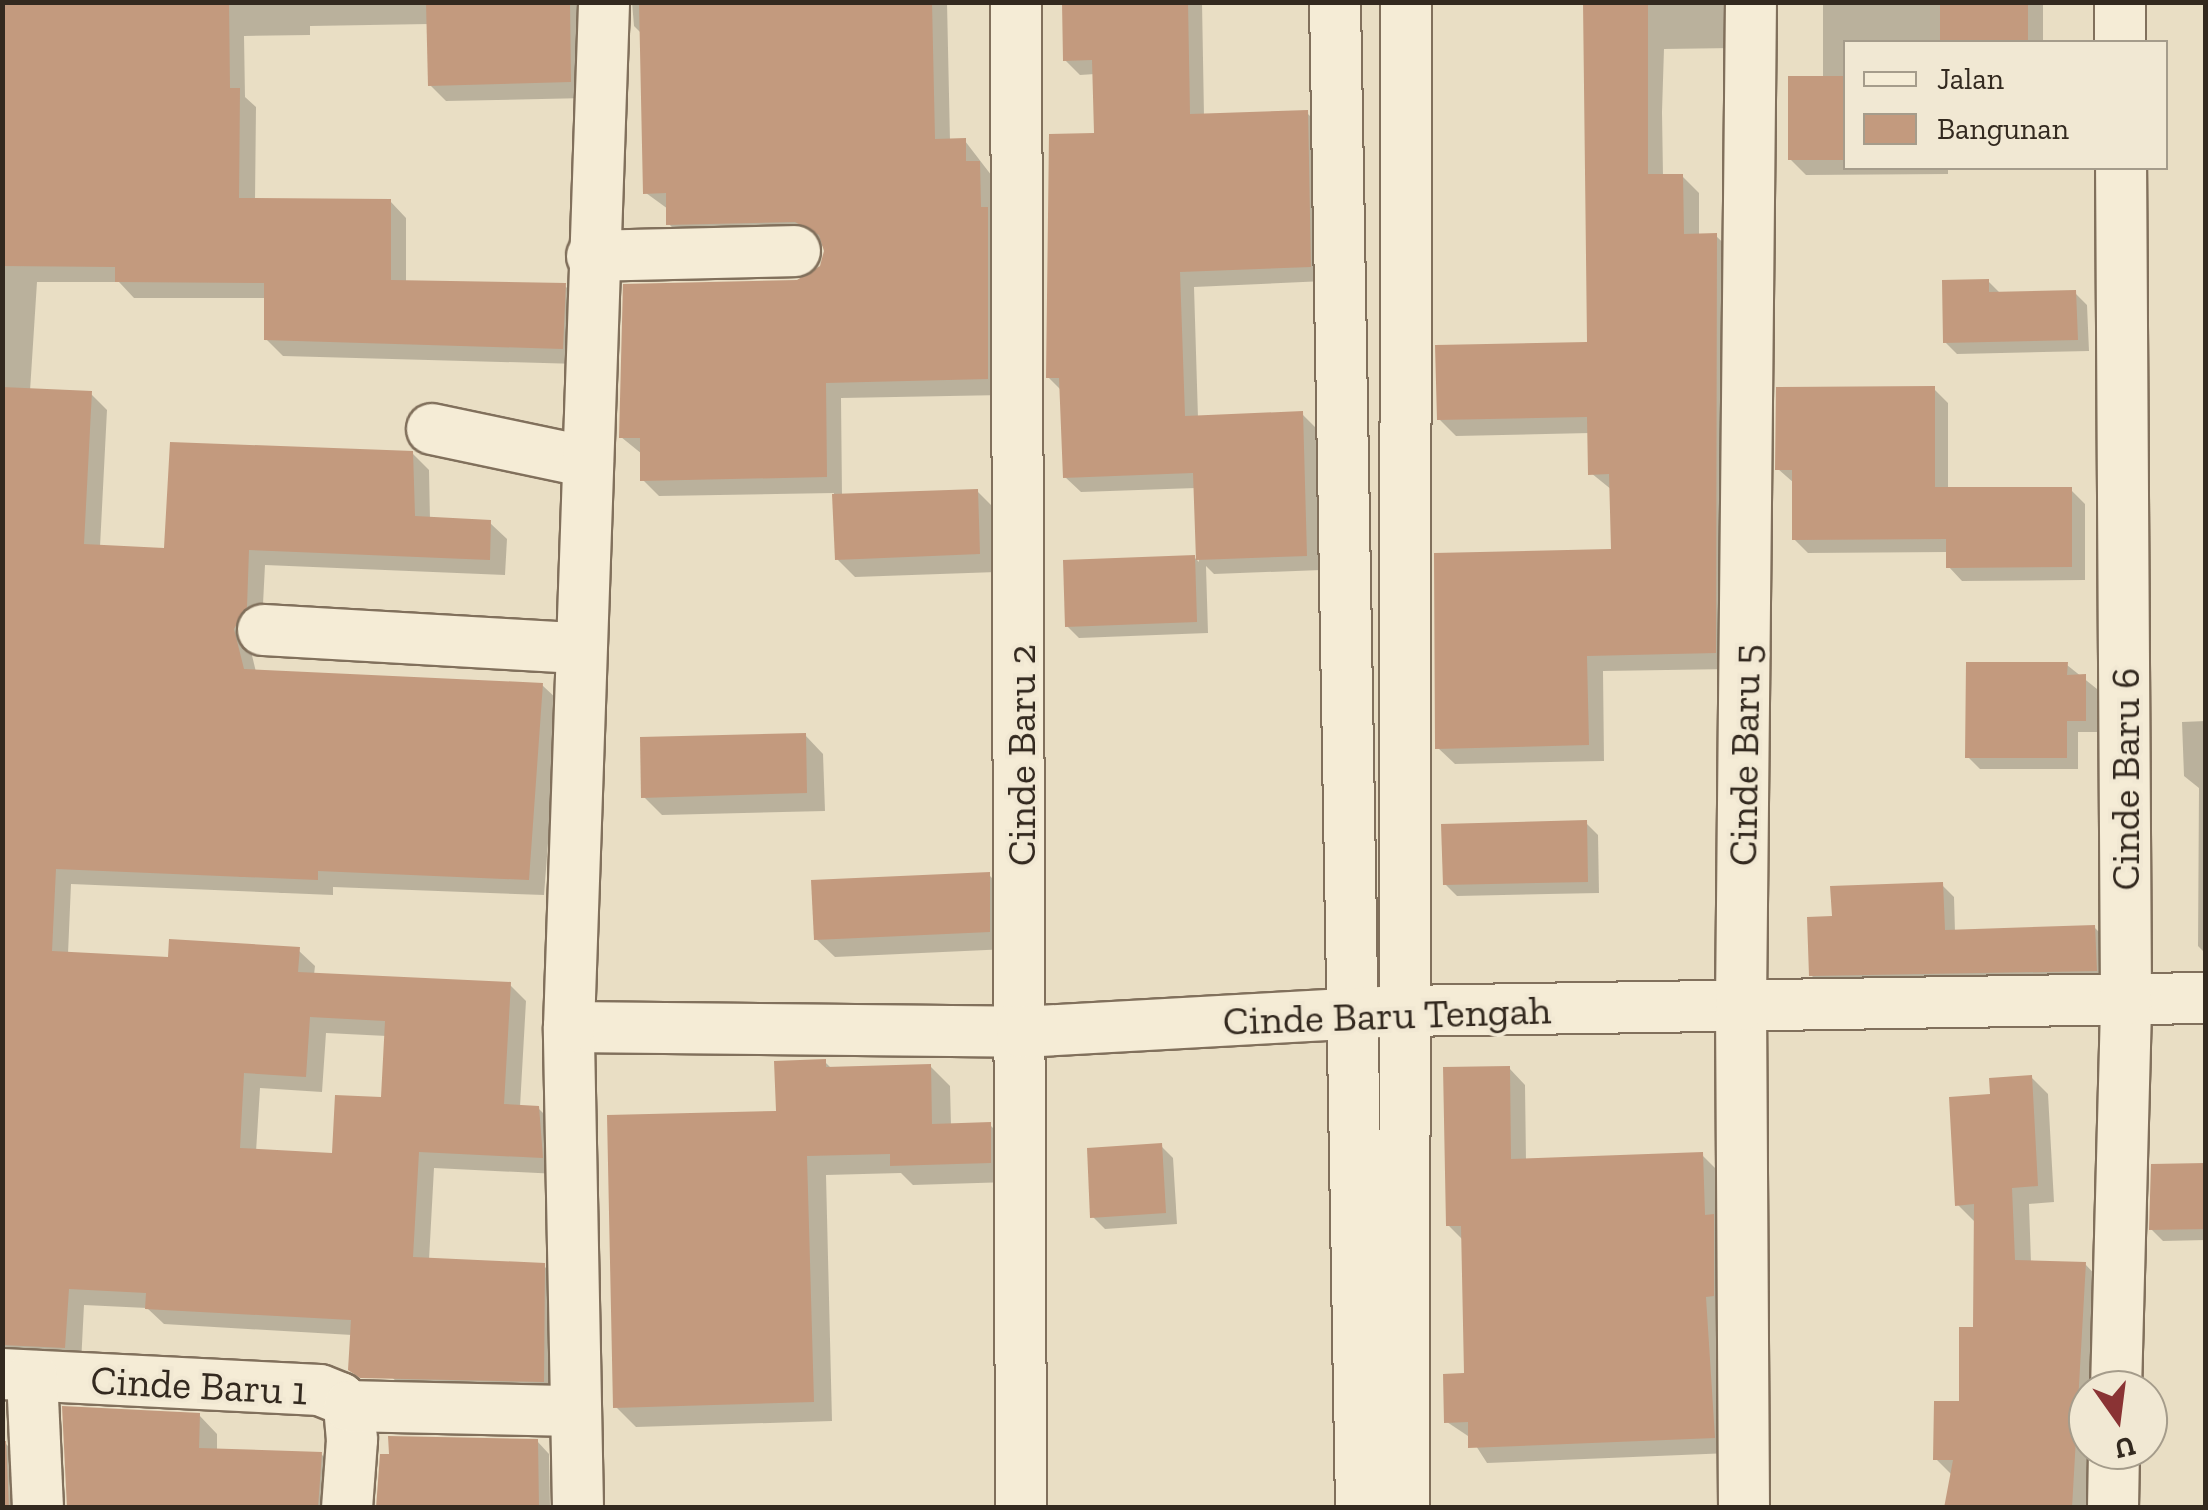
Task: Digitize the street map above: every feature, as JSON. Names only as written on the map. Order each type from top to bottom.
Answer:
[{"type":"street","points":[[578,1508],[572,1411],[569,1027],[578,648],[604,2]]},
{"type":"street","name":"Cinde Baru 2","points":[[1016,2],[1021,1508]]},
{"type":"street","points":[[1336,2],[1361,1508]]},
{"type":"street","points":[[1404,1508],[1406,2]]},
{"type":"street","name":"Cinde Baru 5","points":[[1744,1508],[1741,1005],[1751,2]]},
{"type":"street","points":[[2120,2],[2120,40]]},
{"type":"street","name":"Cinde Baru 6","points":[[2117,1370],[2126,999],[2121,170]]},
{"type":"street","points":[[592,256],[794,251]]},
{"type":"street","points":[[432,430],[588,462]]},
{"type":"street","points":[[263,630],[578,648]]},
{"type":"street","name":"Cinde Baru Tengah","points":[[569,1027],[1022,1032],[1403,1011],[2206,998]]},
{"type":"street","points":[[17,1375],[38,1508]]},
{"type":"street","name":"Cinde Baru 1","points":[[17,1375],[320,1390],[349,1406],[348,1508]]},
{"type":"street","points":[[349,1406],[572,1411]]},
{"type":"street","points":[[2113,1508],[2114,1470]]},
{"type":"building","points":[[2,2],[229,2],[230,88],[240,88],[239,198],[391,199],[391,280],[566,283],[563,349],[264,340],[264,283],[115,282],[115,267],[2,266]]},
{"type":"building","points":[[426,2],[570,2],[571,82],[428,86]]},
{"type":"building","points":[[639,2],[932,2],[935,139],[966,138],[966,161],[980,161],[981,207],[988,207],[988,379],[826,383],[827,477],[640,481],[640,438],[619,438],[623,284],[797,280],[820,266],[824,251],[819,235],[795,222],[666,225],[666,193],[643,194]]},
{"type":"building","points":[[1062,2],[1188,2],[1190,114],[1308,110],[1311,267],[1180,272],[1185,416],[1303,411],[1307,556],[1196,560],[1193,473],[1063,478],[1059,378],[1046,378],[1049,134],[1094,133],[1092,60],[1063,61]]},
{"type":"building","points":[[1583,2],[1648,2],[1648,174],[1683,174],[1684,234],[1717,233],[1716,653],[1587,656],[1589,745],[1435,749],[1434,553],[1611,549],[1609,474],[1588,475],[1587,417],[1437,420],[1435,345],[1587,342]]},
{"type":"building","points":[[1940,2],[2028,2],[2028,40],[1940,40]]},
{"type":"building","points":[[1788,76],[1843,76],[1843,160],[1788,160]]},
{"type":"building","points":[[1989,279],[1989,292],[2076,290],[2078,340],[1943,343],[1942,280]]},
{"type":"building","points":[[1935,386],[1935,487],[2072,487],[2072,567],[1946,568],[1946,539],[1792,540],[1792,470],[1775,470],[1776,387]]},
{"type":"building","points":[[2,387],[92,391],[84,544],[164,548],[170,442],[413,451],[415,516],[491,520],[490,560],[249,550],[247,607],[234,629],[244,669],[543,683],[529,880],[318,871],[318,880],[56,869],[52,951],[168,957],[169,939],[300,947],[298,972],[511,982],[504,1104],[539,1106],[543,1158],[419,1152],[413,1257],[545,1263],[544,1382],[360,1378],[348,1370],[351,1320],[145,1309],[146,1293],[69,1289],[65,1348],[2,1345]],"holes":[[[310,1017],[385,1021],[381,1097],[335,1095],[332,1153],[240,1148],[244,1073],[306,1077]]]},
{"type":"building","points":[[978,489],[980,554],[835,560],[832,494]]},
{"type":"building","points":[[1195,555],[1197,622],[1065,627],[1063,560]]},
{"type":"building","points":[[1966,662],[2068,662],[2067,675],[2086,674],[2086,721],[2067,721],[2067,758],[1965,758]]},
{"type":"building","points":[[806,733],[807,793],[641,798],[640,737]]},
{"type":"building","points":[[1587,820],[1588,882],[1443,885],[1441,824]]},
{"type":"building","points":[[990,872],[990,932],[814,940],[811,880]]},
{"type":"building","points":[[1943,882],[1945,930],[2095,925],[2097,971],[1809,976],[1807,917],[1832,916],[1830,886]]},
{"type":"building","points":[[826,1059],[826,1067],[931,1064],[932,1124],[991,1122],[991,1163],[890,1166],[890,1154],[807,1156],[814,1402],[613,1408],[607,1115],[776,1111],[774,1061]]},
{"type":"building","points":[[1510,1066],[1511,1159],[1703,1152],[1705,1215],[1714,1214],[1714,1296],[1706,1297],[1715,1438],[1468,1448],[1468,1422],[1444,1423],[1443,1374],[1464,1373],[1461,1226],[1446,1226],[1443,1067]]},
{"type":"building","points":[[2032,1075],[2038,1186],[2012,1188],[2015,1260],[2086,1262],[2080,1370],[2068,1370],[2068,1470],[2074,1470],[2072,1508],[1944,1508],[1953,1460],[1933,1460],[1934,1401],[1959,1401],[1959,1327],[1973,1327],[1974,1204],[1955,1206],[1949,1097],[1990,1094],[1989,1078]]},
{"type":"building","points":[[1162,1143],[1166,1213],[1090,1218],[1087,1148]]},
{"type":"building","points":[[2206,1163],[2206,1229],[2149,1230],[2151,1164]]},
{"type":"building","points":[[62,1406],[200,1413],[199,1448],[322,1452],[318,1508],[67,1508]]},
{"type":"building","points":[[388,1436],[538,1439],[539,1508],[376,1508],[380,1454],[389,1454]]},
{"type":"building","points":[[2,1441],[6,1441],[9,1508],[2,1508]]}]
